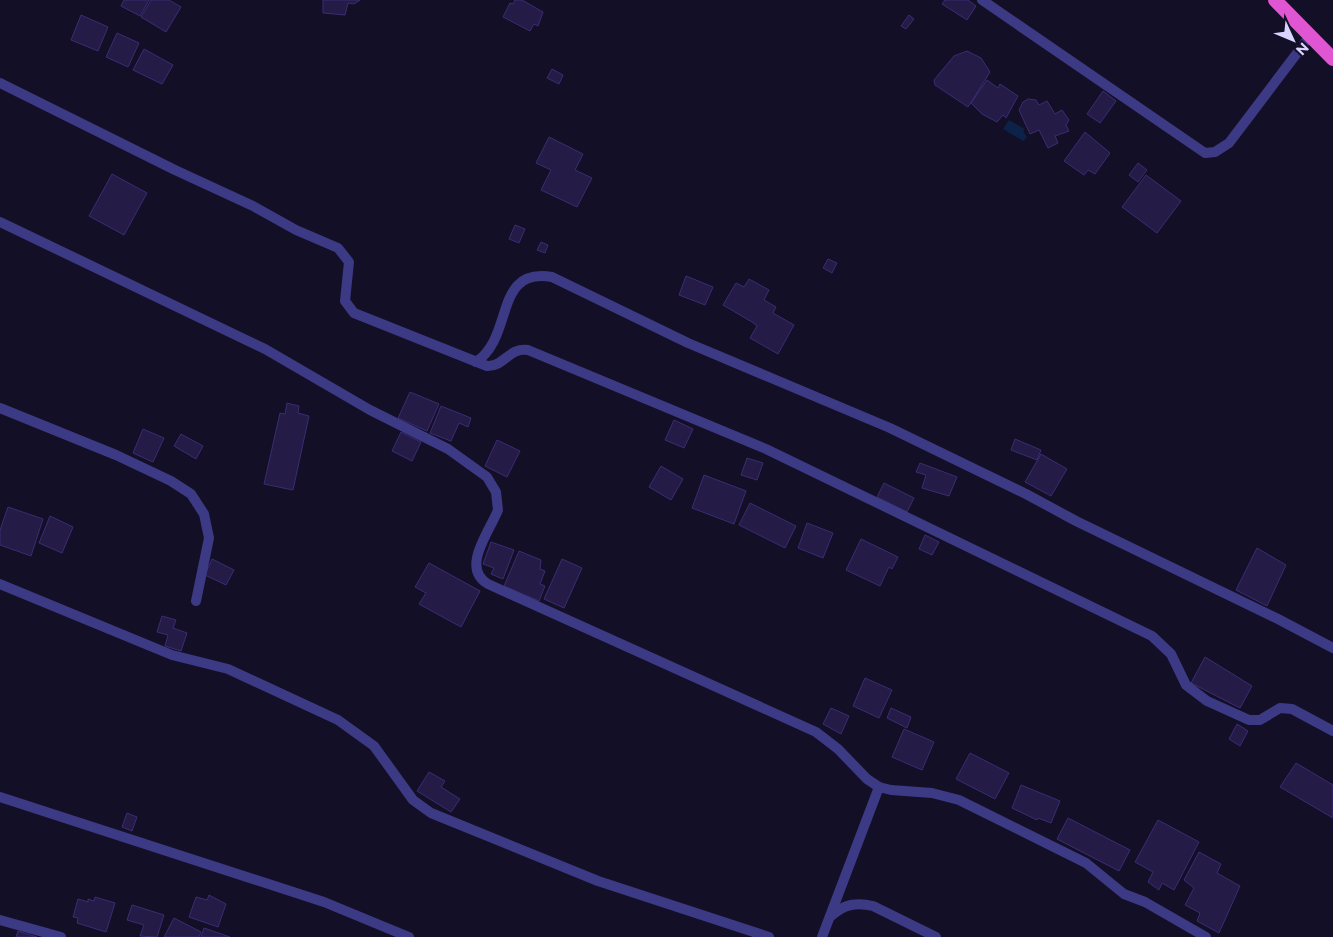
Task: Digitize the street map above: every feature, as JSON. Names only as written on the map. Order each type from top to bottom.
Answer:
[{"type":"highway","points":[[1275,0],[1333,59]]},
{"type":"street","points":[[982,0],[1205,153],[1215,152],[1229,143],[1310,36]]},
{"type":"street","points":[[0,83],[175,170],[253,206],[296,230],[338,248],[349,262],[345,296],[350,310],[487,366],[495,366],[513,351],[528,350],[766,449],[1152,636],[1171,654],[1186,685],[1207,701],[1249,720],[1260,720],[1280,708],[1292,709],[1333,731]]},
{"type":"street","points":[[0,222],[265,349],[370,410],[434,441],[462,458],[487,478],[492,484],[498,501],[498,510],[475,562],[477,573],[483,582],[816,732],[838,749],[867,780],[879,787],[932,794],[959,800],[1086,863],[1124,894],[1145,902],[1206,937]]},
{"type":"street","points":[[476,362],[488,353],[495,341],[516,286],[532,276],[552,277],[688,343],[890,428],[1278,619],[1333,648]]},
{"type":"street","points":[[0,408],[116,455],[171,481],[191,494],[204,514],[209,538],[196,601]]},
{"type":"street","points":[[0,584],[172,654],[228,669],[338,720],[374,746],[413,800],[432,813],[598,881],[769,937]]},
{"type":"street","points":[[822,937],[879,787]]},
{"type":"street","points":[[0,797],[324,902],[409,937]]},
{"type":"street","points":[[830,917],[845,906],[864,904],[873,906],[936,937]]},
{"type":"street","points":[[0,920],[61,937]]},
{"type":"water","points":[[1009,120],[1025,129],[1023,131],[1027,137],[1023,141],[1003,129]]},
{"type":"building","points":[[124,0],[149,0],[140,16],[121,6]]},
{"type":"building","points":[[151,0],[169,0],[181,7],[166,32],[141,17]]},
{"type":"building","points":[[323,0],[360,0],[354,4],[348,3],[345,15],[323,13]]},
{"type":"building","points":[[515,0],[522,0],[543,12],[538,26],[534,24],[530,31],[503,17],[510,3],[513,4]]},
{"type":"building","points":[[945,0],[968,0],[976,6],[967,20],[942,4]]},
{"type":"building","points":[[81,15],[108,27],[98,51],[71,40]]},
{"type":"building","points":[[909,15],[914,19],[906,29],[901,26]]},
{"type":"building","points":[[117,33],[139,43],[128,67],[106,57]]},
{"type":"building","points":[[144,49],[173,65],[162,84],[133,70]]},
{"type":"building","points":[[967,51],[981,58],[990,72],[968,107],[935,85],[934,80],[954,56]]},
{"type":"building","points":[[552,69],[563,75],[559,84],[547,78]]},
{"type":"building","points":[[987,80],[998,88],[1000,84],[1018,96],[1006,118],[1003,115],[997,122],[982,114],[971,103]]},
{"type":"building","points":[[1103,91],[1116,101],[1100,123],[1087,114]]},
{"type":"building","points":[[1028,99],[1036,100],[1039,105],[1047,101],[1055,114],[1062,110],[1069,120],[1066,125],[1069,131],[1055,136],[1058,143],[1048,148],[1039,130],[1030,134],[1019,110],[1023,102]]},
{"type":"building","points":[[1085,132],[1110,153],[1095,174],[1088,170],[1084,175],[1064,161]]},
{"type":"building","points":[[549,137],[583,154],[575,170],[592,178],[577,207],[541,190],[551,170],[536,163]]},
{"type":"building","points":[[1138,163],[1147,170],[1138,182],[1129,175]]},
{"type":"building","points":[[112,174],[147,193],[124,235],[89,216]]},
{"type":"building","points":[[1146,175],[1181,201],[1157,233],[1122,207]]},
{"type":"building","points":[[515,225],[525,229],[519,243],[509,239]]},
{"type":"building","points":[[541,242],[548,245],[545,253],[537,250]]},
{"type":"building","points":[[828,259],[837,263],[832,273],[823,268]]},
{"type":"building","points":[[686,276],[713,287],[705,305],[679,295]]},
{"type":"building","points":[[749,279],[769,290],[764,300],[776,307],[773,313],[794,325],[778,354],[750,338],[757,326],[723,305],[736,283],[744,287]]},
{"type":"building","points":[[410,392],[439,404],[427,431],[398,418]]},
{"type":"building","points":[[287,403],[299,406],[298,413],[309,416],[293,490],[264,484],[280,413],[285,414]]},
{"type":"building","points":[[441,406],[471,418],[468,427],[459,423],[451,441],[430,433]]},
{"type":"building","points":[[674,420],[693,429],[684,448],[665,440]]},
{"type":"building","points":[[143,429],[164,438],[153,462],[133,453]]},
{"type":"building","points":[[401,432],[421,442],[412,461],[392,451]]},
{"type":"building","points":[[181,434],[203,446],[196,459],[174,446]]},
{"type":"building","points":[[1015,439],[1041,450],[1037,460],[1011,450]]},
{"type":"building","points":[[497,440],[520,451],[507,477],[485,466]]},
{"type":"building","points":[[1041,454],[1067,469],[1051,496],[1025,482]]},
{"type":"building","points":[[747,458],[763,463],[757,480],[741,475]]},
{"type":"building","points":[[920,463],[957,477],[949,496],[922,488],[926,475],[916,472]]},
{"type":"building","points":[[661,466],[683,479],[671,500],[649,487]]},
{"type":"building","points":[[704,475],[746,491],[734,524],[692,508]]},
{"type":"building","points":[[884,483],[914,498],[907,512],[877,497]]},
{"type":"building","points":[[750,503],[796,526],[785,548],[739,525]]},
{"type":"building","points":[[8,507],[43,519],[31,556],[0,545],[0,530]]},
{"type":"building","points":[[50,516],[73,527],[62,553],[39,543]]},
{"type":"building","points":[[807,523],[833,533],[823,558],[798,548]]},
{"type":"building","points":[[925,535],[939,542],[932,555],[919,549]]},
{"type":"building","points":[[861,539],[898,557],[892,569],[889,567],[880,586],[846,570]]},
{"type":"building","points":[[491,542],[514,550],[503,579],[491,574],[494,568],[483,564]]},
{"type":"building","points":[[1257,548],[1286,565],[1267,606],[1236,590]]},
{"type":"building","points":[[519,551],[541,560],[540,569],[545,571],[540,584],[545,586],[539,601],[504,586]]},
{"type":"building","points":[[212,559],[234,570],[226,585],[205,575]]},
{"type":"building","points":[[562,559],[582,568],[564,608],[544,599]]},
{"type":"building","points":[[429,563],[480,591],[461,627],[419,604],[426,593],[415,587]]},
{"type":"building","points":[[162,616],[176,620],[173,628],[187,633],[181,651],[165,646],[168,635],[157,632]]},
{"type":"building","points":[[1205,657],[1252,686],[1240,708],[1191,683]]},
{"type":"building","points":[[865,678],[892,690],[879,718],[853,706]]},
{"type":"building","points":[[831,708],[849,716],[841,734],[823,724]]},
{"type":"building","points":[[891,708],[911,717],[907,728],[887,718]]},
{"type":"building","points":[[1237,724],[1248,731],[1240,746],[1229,739]]},
{"type":"building","points":[[904,729],[934,742],[922,770],[892,757]]},
{"type":"building","points":[[970,753],[1009,773],[995,799],[956,779]]},
{"type":"building","points":[[1296,763],[1333,785],[1333,818],[1280,787]]},
{"type":"building","points":[[429,772],[445,781],[441,787],[460,799],[451,812],[417,791]]},
{"type":"building","points":[[1021,785],[1060,801],[1051,823],[1038,818],[1037,820],[1012,808]]},
{"type":"building","points":[[127,813],[137,817],[132,831],[122,827]]},
{"type":"building","points":[[1068,818],[1130,850],[1119,871],[1057,839]]},
{"type":"building","points":[[1158,820],[1199,842],[1174,890],[1162,883],[1159,890],[1148,882],[1153,872],[1135,862]]},
{"type":"building","points":[[1199,852],[1221,864],[1217,873],[1240,886],[1219,933],[1197,921],[1200,913],[1185,905],[1194,888],[1184,880]]},
{"type":"building","points":[[209,895],[226,904],[218,927],[189,917],[196,897],[207,900]]},
{"type":"building","points":[[95,897],[115,903],[106,932],[77,923],[78,918],[73,917],[78,899],[88,902],[88,899],[94,901]]},
{"type":"building","points":[[132,905],[164,915],[157,937],[140,936],[144,925],[127,920]]},
{"type":"building","points":[[174,918],[201,932],[199,937],[164,937]]},
{"type":"building","points":[[204,928],[230,937],[201,937]]},
{"type":"building","points":[[18,931],[37,937],[16,937]]}]
